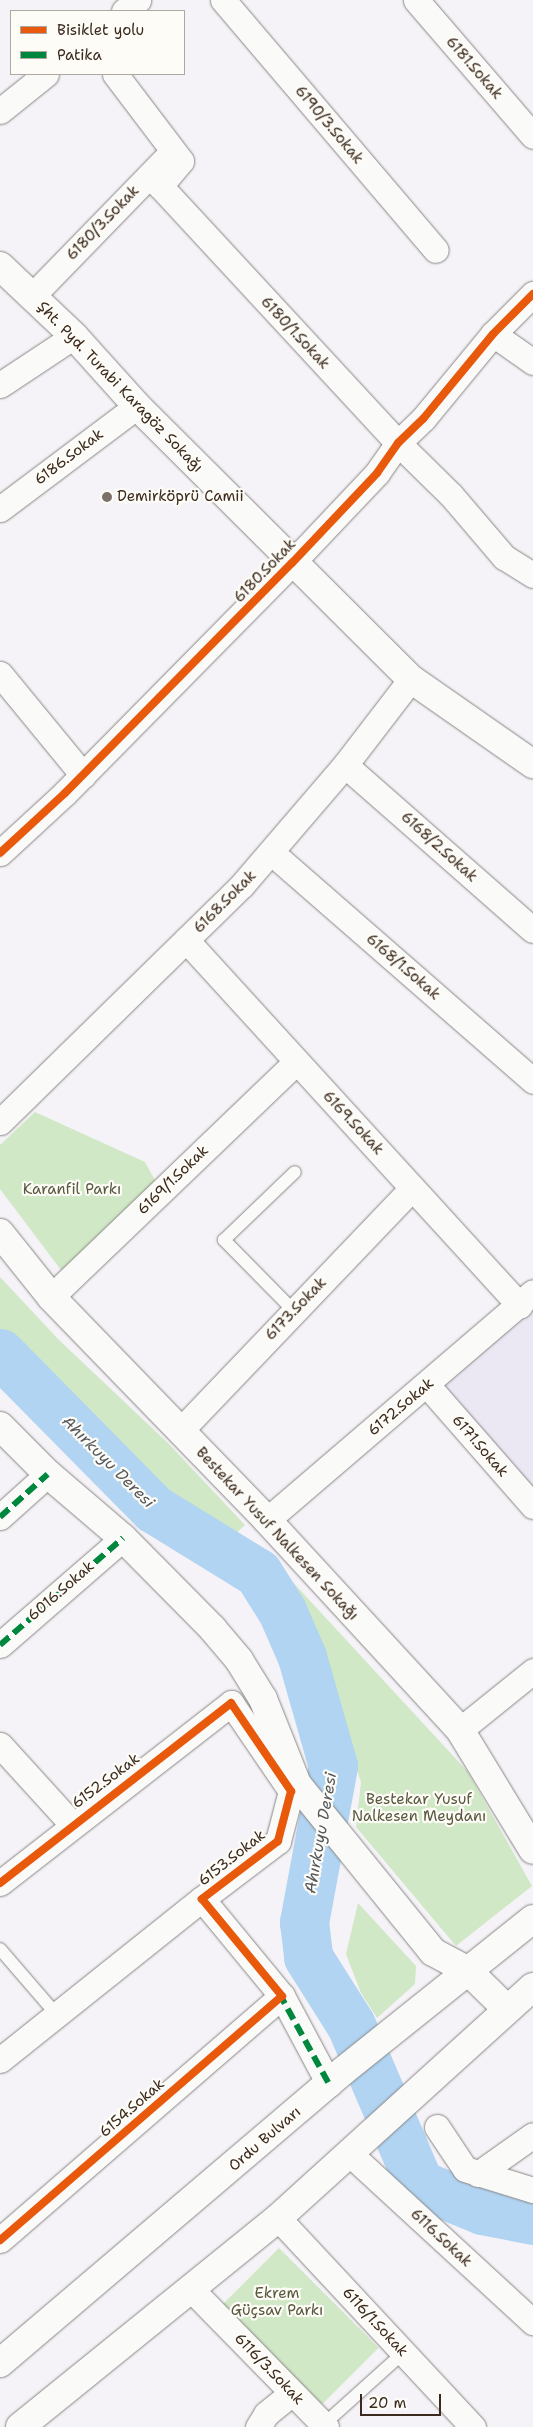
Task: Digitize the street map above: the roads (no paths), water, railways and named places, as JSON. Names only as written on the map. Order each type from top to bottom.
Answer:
[{"type":"main road","name":"Şht. Pyd. Turabi Karagöz Sokağı","points":[[0,266],[74,336],[137,406],[410,679],[533,764]]},
{"type":"main road","name":"Bestekar Yusuf Nalkesen Sokağı","points":[[0,1233],[51,1297],[267,1520],[460,1730],[533,1850]]},
{"type":"main road","points":[[0,1426],[48,1474],[123,1538],[212,1628],[239,1660],[263,1700],[297,1784],[433,1952],[468,1971],[507,2009]]},
{"type":"main road","name":"Ordu Bulvarı","points":[[0,2363],[336,2078],[533,1919]]},
{"type":"main road","points":[[20,2427],[278,2218],[533,1987]]},
{"type":"street","points":[[125,10],[138,0]]},
{"type":"street","name":"6190/3.Sokak","points":[[223,0],[436,250]]},
{"type":"street","name":"6181.Sokak","points":[[416,0],[533,136]]},
{"type":"street","points":[[0,111],[45,75]]},
{"type":"street","points":[[116,75],[173,150]]},
{"type":"street","name":"6180/3.Sokak","points":[[32,296],[173,150]]},
{"type":"street","name":"6180/1.Sokak","points":[[173,150],[181,161],[160,186],[398,443],[452,494],[504,557],[533,576]]},
{"type":"street","name":"6180.Sokak","points":[[0,853],[83,775],[377,474],[398,443],[423,419],[492,334],[533,294]]},
{"type":"street","points":[[492,334],[533,362]]},
{"type":"street","points":[[0,385],[74,336]]},
{"type":"street","name":"6186.Sokak","points":[[0,508],[137,406]]},
{"type":"street","points":[[0,674],[83,775]]},
{"type":"street","name":"6168.Sokak","points":[[0,1122],[9,1103],[186,940],[272,853],[345,765],[410,679]]},
{"type":"street","name":"6168/2.Sokak","points":[[345,765],[533,930]]},
{"type":"street","name":"6168/1.Sokak","points":[[272,853],[533,1081]]},
{"type":"street","name":"6169.Sokak","points":[[186,940],[412,1188],[526,1299]]},
{"type":"street","name":"6169/1.Sokak","points":[[51,1297],[296,1062]]},
{"type":"street","name":"6173.Sokak","points":[[180,1431],[412,1188]]},
{"type":"street","name":"6172.Sokak","points":[[267,1520],[526,1299]]},
{"type":"street","name":"6171.Sokak","points":[[427,1385],[533,1506]]},
{"type":"street","points":[[0,1517],[48,1474]]},
{"type":"street","name":"6016.Sokak","points":[[0,1645],[123,1538]]},
{"type":"street","points":[[460,1730],[533,1671]]},
{"type":"street","name":"6152.Sokak","points":[[0,1883],[72,1824],[231,1703]]},
{"type":"street","name":"6153.Sokak","points":[[0,2060],[278,1841],[291,1791],[231,1703]]},
{"type":"street","points":[[0,1745],[72,1824]]},
{"type":"street","name":"6153.Sokak","points":[[202,1899],[282,1996],[336,2078]]},
{"type":"street","name":"6154.Sokak","points":[[0,2240],[282,1996]]},
{"type":"street","points":[[437,2127],[465,2169],[533,2190]]},
{"type":"street","points":[[478,2174],[533,2135]]},
{"type":"street","name":"6116.Sokak","points":[[349,2153],[533,2322]]},
{"type":"street","name":"6116/1.Sokak","points":[[278,2218],[473,2427]]},
{"type":"street","name":"6116/3.Sokak","points":[[191,2289],[325,2426]]},
{"type":"street","points":[[258,2427],[266,2414],[292,2393]]},
{"type":"lane","points":[[294,1311],[224,1240],[296,1172]]},
{"type":"lane","points":[[0,1949],[57,2014]]},
{"type":"lane","points":[[325,2426],[403,2353]]},
{"type":"waterway","name":"Ahırkuyu Deresi","points":[[0,1353],[154,1509],[258,1573],[282,1611],[302,1657],[333,1766],[304,1922],[308,1957],[351,2025],[419,2184],[482,2210],[533,2220]]},
{"type":"place","name":"Demirköprü Camii","points":[[107,497]]},
{"type":"park label","name":"Karanfil Parkı","points":[[72,1190]]},
{"type":"park label","name":"Bestekar Yusuf Nalkesen Meydanı","points":[[419,1808]]},
{"type":"park label","name":"Ekrem Güçsav Parkı","points":[[277,2302]]}]
